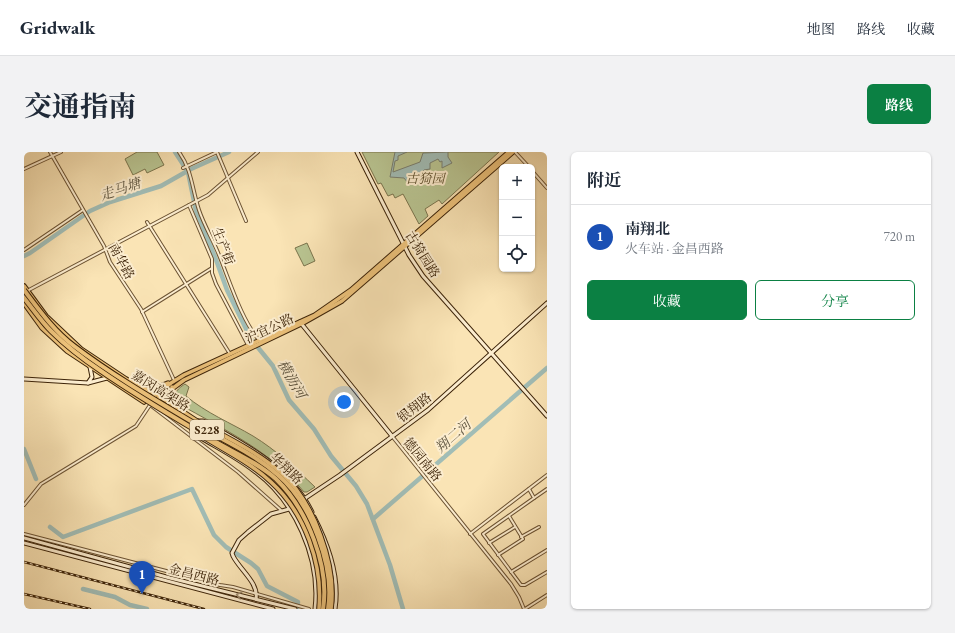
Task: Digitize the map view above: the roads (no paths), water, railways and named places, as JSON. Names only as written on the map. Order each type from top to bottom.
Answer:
[{"type":"highway","name":"嘉闵高架路","points":[[25,291],[55,330],[73,346],[171,409],[259,459],[280,476],[297,497],[314,526],[325,554],[329,581],[329,609]]},
{"type":"highway","name":"嘉闵高架路","points":[[24,298],[51,331],[71,349],[101,371],[198,432],[257,464],[276,480],[293,500],[309,528],[320,556],[324,582],[323,609]]},
{"type":"main road","name":"沪宜公路","points":[[150,405],[172,383],[301,323],[342,301],[509,152]]},
{"type":"main road","name":"沪宜公路","points":[[404,246],[514,152]]},
{"type":"main road","points":[[24,286],[25,291],[46,316],[81,349],[126,379],[158,396]]},
{"type":"main road","points":[[24,304],[42,328],[67,351],[150,405]]},
{"type":"main road","name":"沪宜公路","points":[[172,383],[231,356]]},
{"type":"main road","points":[[148,391],[172,383],[176,407]]},
{"type":"main road","points":[[145,402],[158,396]]},
{"type":"main road","name":"华翔路","points":[[158,396],[197,421],[261,457],[282,474],[301,497],[317,526],[327,555],[332,586],[329,609]]},
{"type":"main road","name":"华翔路","points":[[150,405],[255,468],[272,482],[288,502],[305,530],[316,562],[320,588],[320,609]]},
{"type":"street","name":"南华路","points":[[50,152],[106,249],[110,262],[142,312],[172,383]]},
{"type":"street","points":[[24,169],[61,152]]},
{"type":"street","name":"生产街","points":[[179,152],[190,172],[197,201],[219,254],[228,281],[252,331],[259,342]]},
{"type":"street","points":[[183,168],[188,167],[217,152],[246,221]]},
{"type":"street","points":[[25,291],[214,191],[258,152]]},
{"type":"street","name":"古猗园路","points":[[357,152],[404,246],[428,283],[547,416]]},
{"type":"street","points":[[514,152],[526,164]]},
{"type":"street","points":[[535,174],[547,188]]},
{"type":"street","points":[[189,205],[212,259],[212,268],[218,288],[251,346]]},
{"type":"street","points":[[24,250],[84,211]]},
{"type":"street","points":[[147,222],[231,356]]},
{"type":"street","points":[[142,312],[212,268]]},
{"type":"street","name":"银翔路","points":[[257,594],[255,586],[236,562],[232,553],[239,540],[271,514],[289,509],[340,475],[392,436],[436,402],[547,303]]},
{"type":"street","name":"德园南路","points":[[301,323],[515,590],[524,609]]},
{"type":"street","points":[[88,383],[92,377],[90,367]]},
{"type":"street","points":[[24,379],[88,383],[107,378]]},
{"type":"street","points":[[24,505],[41,484],[136,426],[150,405],[238,472],[282,511]]},
{"type":"street","points":[[197,421],[203,421],[262,455],[283,472],[305,498],[322,531],[330,556],[336,587],[335,609]]},
{"type":"street","points":[[192,430],[198,436],[254,470],[273,487],[289,509],[300,528],[315,570],[317,594],[315,609]]},
{"type":"street","points":[[470,534],[547,475]]},
{"type":"street","points":[[529,489],[534,498]]},
{"type":"street","points":[[547,489],[483,534],[523,586],[547,572]]},
{"type":"street","points":[[498,555],[523,539],[509,516]]},
{"type":"street","points":[[489,543],[515,526]]},
{"type":"street","points":[[521,537],[539,526]]},
{"type":"street","points":[[24,534],[100,555],[292,603],[309,609]]},
{"type":"street","name":"金昌西路","points":[[24,538],[170,578],[295,609]]},
{"type":"street","name":"金昌西路","points":[[24,543],[273,609]]},
{"type":"street","points":[[511,572],[547,550]]},
{"type":"street","points":[[256,599],[257,594]]},
{"type":"street","points":[[524,609],[547,595]]},
{"type":"water","points":[[395,152],[407,152],[398,156],[398,160],[395,161],[393,172],[420,162],[423,153],[448,152],[448,157],[452,163],[442,168],[442,161],[440,162],[438,159],[430,163],[430,169],[424,170],[422,175],[408,183],[404,178],[390,177]]},
{"type":"waterway","name":"横沥河","points":[[175,152],[188,172],[196,211],[227,290],[251,339],[273,366],[289,400],[314,429],[331,456],[356,486],[367,504],[390,565],[403,609]]},
{"type":"waterway","name":"走马塘","points":[[24,256],[90,211],[110,202],[161,186],[191,169],[229,152]]},
{"type":"waterway","name":"翔二河","points":[[373,519],[547,368]]},
{"type":"waterway","points":[[24,449],[36,479]]},
{"type":"waterway","points":[[50,527],[63,537],[192,489],[214,535],[226,547],[258,569],[267,586],[298,602],[297,609]]},
{"type":"waterway","points":[[83,589],[115,597],[130,605],[147,609]]},
{"type":"railway","points":[[24,562],[204,609]]},
{"type":"railway","points":[[24,594],[90,609]]},
{"type":"place","name":"南翔北","points":[[142,594]]},
{"type":"park label","name":"古猗园","points":[[425,178]]}]
